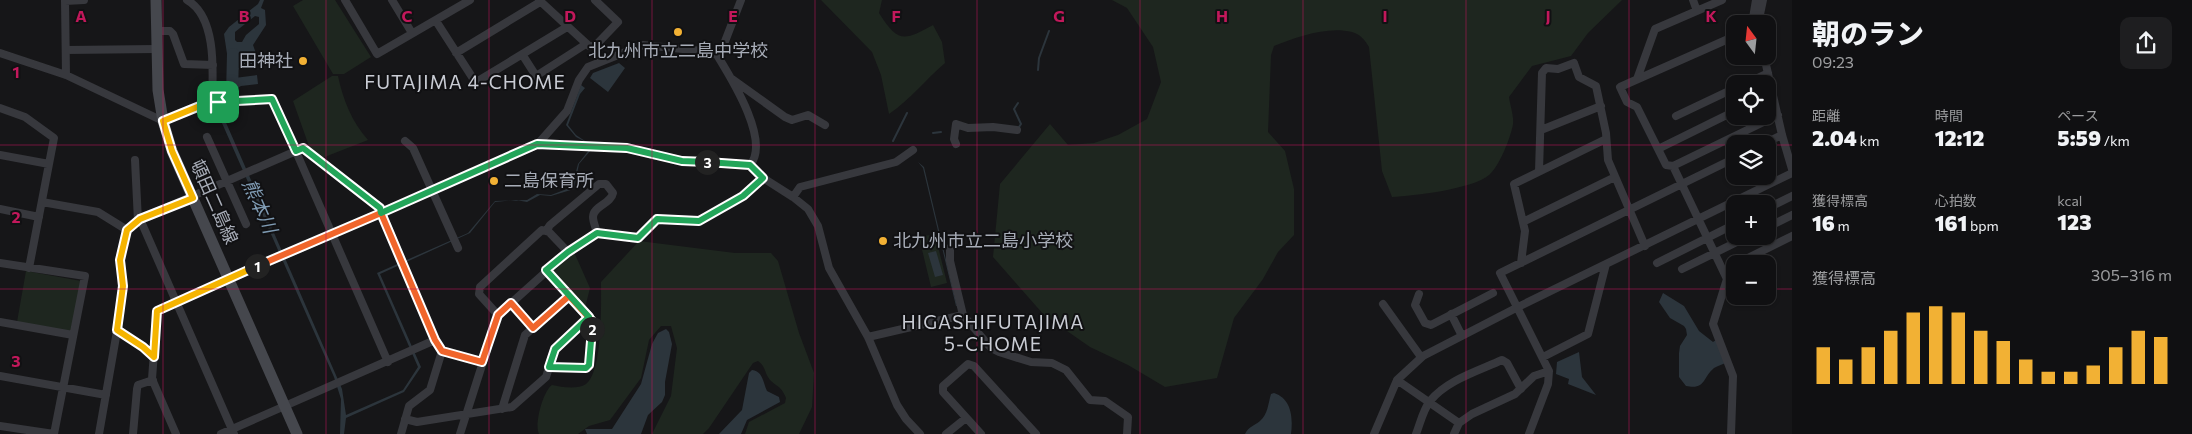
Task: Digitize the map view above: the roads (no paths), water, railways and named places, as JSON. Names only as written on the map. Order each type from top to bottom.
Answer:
[{"type":"main road","name":"頓田二島線","points":[[156,0],[158,90],[163,121],[172,151],[297,434]]},
{"type":"street","points":[[66,75],[65,0],[84,0]]},
{"type":"street","points":[[187,0],[196,6],[205,25],[212,48],[212,101]]},
{"type":"street","points":[[345,0],[377,54],[470,0]]},
{"type":"street","points":[[392,0],[412,33]]},
{"type":"street","points":[[456,52],[540,1],[586,44],[595,46],[618,22],[595,0]]},
{"type":"street","points":[[717,55],[724,44],[741,0]]},
{"type":"street","points":[[1693,0],[1697,11]]},
{"type":"street","points":[[1637,79],[1655,29],[1722,0]]},
{"type":"street","points":[[1754,15],[1756,0]]},
{"type":"street","points":[[1760,15],[1763,0]]},
{"type":"street","points":[[436,21],[474,80],[478,81],[567,27]]},
{"type":"street","points":[[156,31],[170,31],[173,34],[184,64],[213,65]]},
{"type":"street","points":[[1726,40],[1620,87],[1627,102],[1637,108],[1666,165],[1672,166],[1778,115]]},
{"type":"street","points":[[522,54],[536,76],[586,44]]},
{"type":"street","points":[[176,434],[153,380],[157,311],[537,144],[567,111],[579,80],[588,67],[644,45],[703,51],[717,55],[732,78],[750,118],[756,145],[755,159],[750,165]]},
{"type":"street","points":[[66,50],[156,49]]},
{"type":"street","points":[[0,52],[66,75],[163,121],[212,101],[272,99],[388,362]]},
{"type":"street","points":[[1540,171],[1542,73],[1546,68],[1558,69],[1574,63],[1579,77],[1596,86],[1606,132],[1608,160],[1645,246]]},
{"type":"street","points":[[1764,75],[1768,73],[1766,65]]},
{"type":"street","points":[[732,78],[785,117],[792,120],[808,115],[825,125]]},
{"type":"street","points":[[1676,116],[1726,92]]},
{"type":"street","points":[[1541,130],[1601,106]]},
{"type":"street","points":[[0,108],[26,117],[54,138],[29,268]]},
{"type":"street","points":[[1776,110],[1782,135],[1790,152],[1792,169]]},
{"type":"street","points":[[1658,149],[1726,115]]},
{"type":"street","points":[[956,144],[954,139],[956,124],[968,128],[993,127],[1017,130]]},
{"type":"street","points":[[1776,138],[1782,135]]},
{"type":"street","points":[[207,137],[246,224]]},
{"type":"street","points":[[1521,263],[1525,231],[1514,184],[1606,140]]},
{"type":"street","points":[[405,141],[413,148],[458,248]]},
{"type":"street","points":[[537,144],[627,148],[682,161],[750,165],[763,178],[793,197],[808,210],[818,226],[829,268],[868,338],[896,405],[920,434]]},
{"type":"street","points":[[98,434],[117,330],[123,286],[120,260],[127,230],[139,220],[193,198],[303,148],[380,208],[435,340],[442,351],[482,362]]},
{"type":"street","points":[[793,197],[800,187],[896,162],[913,150]]},
{"type":"street","points":[[0,155],[49,164]]},
{"type":"street","points":[[135,160],[139,220],[232,432]]},
{"type":"street","points":[[1529,434],[1548,384],[1549,371],[1500,273],[1726,162]]},
{"type":"street","points":[[1672,166],[1727,279],[1713,324],[1732,376],[1731,434]]},
{"type":"street","points":[[1374,434],[1398,380],[1421,358],[1518,307],[1792,173]]},
{"type":"street","points":[[1523,222],[1615,177]]},
{"type":"street","points":[[460,434],[498,315],[546,270],[568,252],[597,233],[638,238],[657,219],[699,221],[743,196],[763,178]]},
{"type":"street","points":[[546,231],[550,225],[599,184],[606,184],[613,193],[612,197],[594,212],[593,216],[597,233]]},
{"type":"street","points":[[1776,204],[1792,196]]},
{"type":"street","points":[[42,202],[98,212],[127,230]]},
{"type":"street","points":[[0,209],[39,216]]},
{"type":"street","points":[[1776,223],[1792,215]]},
{"type":"street","points":[[1657,263],[1726,228]]},
{"type":"street","points":[[498,315],[479,294],[480,287],[542,230],[549,232],[568,252]]},
{"type":"street","points":[[1753,255],[1792,236]]},
{"type":"street","points":[[1682,269],[1731,245]]},
{"type":"street","points":[[950,248],[952,271],[963,315],[992,348],[1031,362],[1052,363],[1066,370],[1090,400],[1105,401],[1128,418],[1127,434]]},
{"type":"street","points":[[0,263],[85,276],[54,434],[0,426]]},
{"type":"street","points":[[1543,357],[1588,334],[1606,264]]},
{"type":"street","points":[[546,270],[592,321],[589,365],[586,368],[549,367]]},
{"type":"street","points":[[1419,294],[1415,305],[1425,323],[1431,325],[1493,292]]},
{"type":"street","points":[[502,408],[524,335],[569,296]]},
{"type":"street","points":[[511,303],[533,328]]},
{"type":"street","points":[[1383,304],[1421,358]]},
{"type":"street","points":[[1451,314],[1462,336]]},
{"type":"street","points":[[868,338],[963,315]]},
{"type":"street","points":[[405,419],[417,422],[512,407],[546,377],[555,349],[589,317]]},
{"type":"street","points":[[0,322],[73,335]]},
{"type":"street","points":[[117,330],[143,347],[154,357]]},
{"type":"street","points":[[221,434],[232,432],[284,405],[388,362],[435,340]]},
{"type":"street","points":[[401,434],[409,406],[430,390],[442,351]]},
{"type":"street","points":[[1416,434],[1429,402],[1449,385],[1502,360],[1507,363],[1520,389]]},
{"type":"street","points":[[981,434],[943,392],[943,386],[968,364],[974,366],[1036,434]]},
{"type":"street","points":[[1454,434],[1459,423],[1472,414],[1516,394],[1534,376],[1549,371]]},
{"type":"street","points":[[0,376],[106,396]]},
{"type":"street","points":[[133,434],[136,388],[138,385],[153,380]]},
{"type":"street","points":[[1398,380],[1459,423]]},
{"type":"street","points":[[946,434],[966,418]]},
{"type":"water","points":[[260,0],[264,0],[261,8],[265,10],[266,25],[253,45],[259,62],[255,67],[232,70],[229,67],[224,34],[229,27],[258,4]],"holes":[[[255,16],[259,17],[259,24],[246,35],[242,42],[237,42],[235,40],[235,32]]]},
{"type":"water","points":[[619,63],[625,68],[608,92],[590,78],[593,73]]},
{"type":"water","points":[[257,75],[258,84],[241,86],[234,90],[238,116],[224,118],[342,389],[346,415],[403,390],[418,367],[377,273],[468,233],[495,201],[511,201],[495,202],[470,233],[380,274],[421,367],[404,392],[346,418],[344,434],[340,434],[341,399],[334,377],[218,114],[223,113],[223,107],[230,104],[227,79]]},
{"type":"water","points":[[581,85],[585,88],[580,94],[568,125],[576,135],[588,143],[576,137],[566,125]]},
{"type":"water","points":[[591,150],[579,164],[574,189],[551,196],[540,195],[527,202],[518,200],[527,200],[537,194],[551,195],[572,187],[578,164]]},
{"type":"water","points":[[918,162],[924,167],[957,306],[923,168]]},
{"type":"water","points":[[936,251],[943,275],[935,277],[928,253]]},
{"type":"water","points":[[1663,293],[1684,306],[1699,331],[1713,342],[1716,340],[1726,363],[1714,368],[1700,385],[1686,386],[1679,377],[1680,346],[1687,335],[1686,329],[1670,318],[1659,302]]},
{"type":"water","points":[[666,329],[669,332],[672,344],[665,382],[665,395],[662,402],[648,415],[641,434],[587,434],[585,429],[612,429],[641,384],[652,344],[658,333]]},
{"type":"water","points":[[1579,352],[1582,377],[1596,395],[1568,384],[1569,379],[1556,374],[1557,362]]},
{"type":"water","points":[[752,370],[761,375],[767,391],[779,397],[780,402],[747,420],[741,434],[719,434],[742,410],[749,373]]},
{"type":"water","points":[[1274,393],[1288,404],[1292,422],[1291,434],[1245,434],[1263,418],[1271,394]]},
{"type":"waterway","points":[[1038,70],[1039,58],[1049,31]]},
{"type":"waterway","name":"熊本川","points":[[232,94],[233,54]]},
{"type":"waterway","points":[[1018,103],[1014,109],[1021,124],[1019,127]]},
{"type":"waterway","points":[[893,141],[907,113]]},
{"type":"waterway","points":[[933,133],[941,132]]},
{"type":"place","name":"北九州市立二島中学校","points":[[678,32]]},
{"type":"place","name":"田神社","points":[[303,61]]},
{"type":"place","name":"二島保育所","points":[[494,181]]},
{"type":"place","name":"北九州市立二島小学校","points":[[883,241]]},
{"type":"district","name":"FUTAJIMA 4-CHOME","points":[[465,82]]},
{"type":"district","name":"HIGASHIFUTAJIMA 5-CHOME","points":[[993,333]]}]
